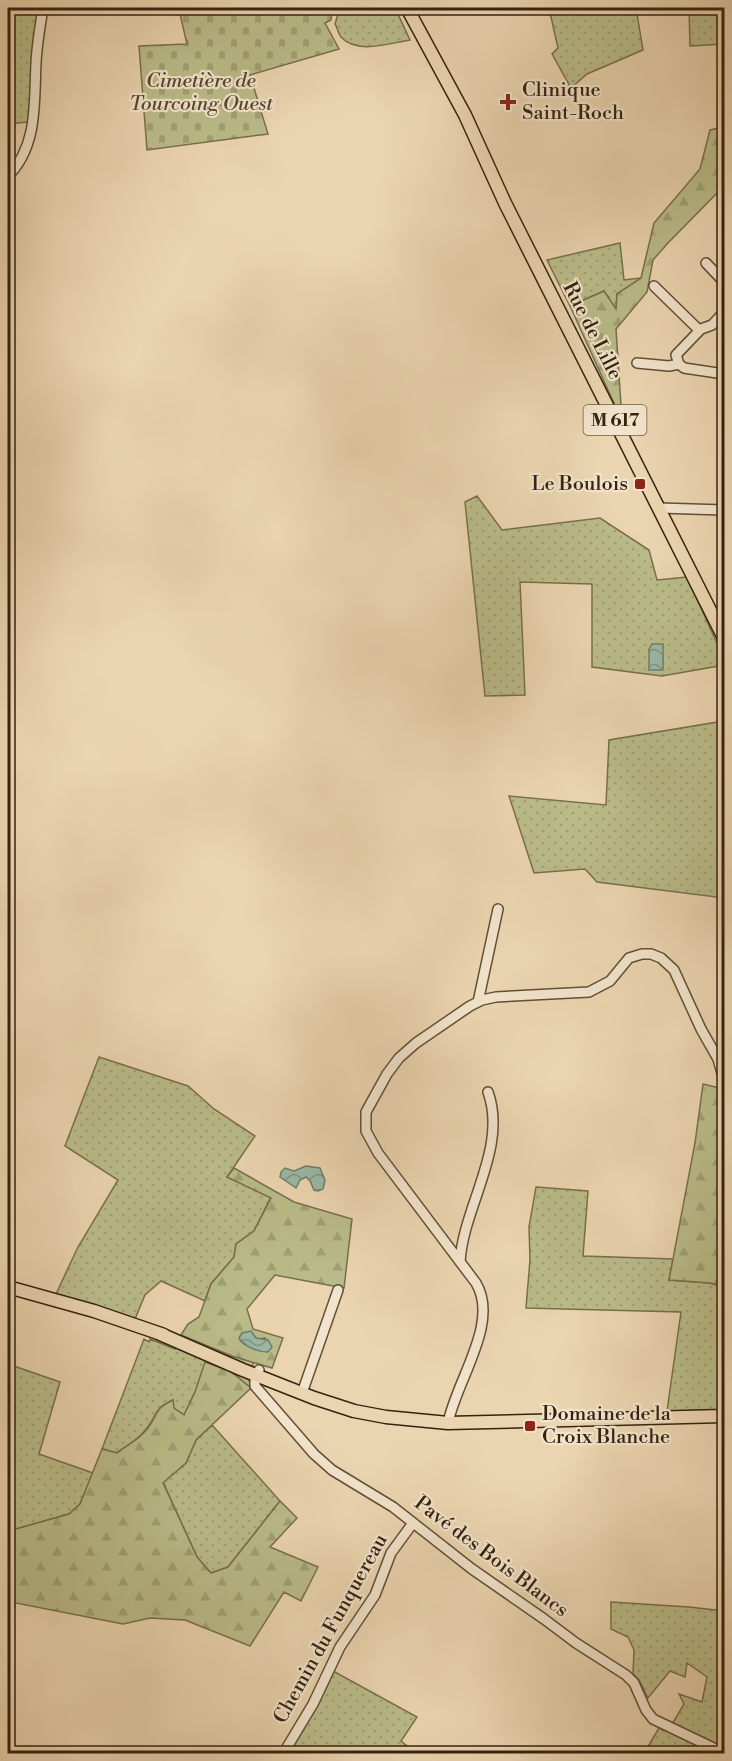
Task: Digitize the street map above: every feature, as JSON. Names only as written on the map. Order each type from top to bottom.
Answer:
[{"type":"main road","name":"Rue de Lille","points":[[407,8],[471,141],[505,203],[724,638]]},
{"type":"main road","points":[[8,1287],[72,1304],[158,1333],[324,1399],[412,1420],[448,1423],[724,1416]]},
{"type":"street","points":[[8,176],[24,154],[31,133],[36,60],[43,8]]},
{"type":"street","points":[[706,263],[724,282]]},
{"type":"street","points":[[654,286],[699,330]]},
{"type":"street","points":[[723,317],[699,330],[676,353],[676,360],[687,369],[724,374]]},
{"type":"street","points":[[638,363],[669,366],[679,364]]},
{"type":"street","points":[[659,508],[724,510]]},
{"type":"street","points":[[478,1002],[498,909]]},
{"type":"street","points":[[448,1423],[479,1334],[484,1307],[480,1288],[378,1153],[367,1133],[364,1117],[386,1077],[401,1056],[416,1043],[478,1002],[496,997],[590,992],[607,983],[626,960],[633,956],[647,954],[657,955],[674,970],[701,1029],[718,1059],[723,1077]]},
{"type":"street","points":[[460,1262],[466,1228],[485,1170],[493,1126],[494,1112],[488,1092]]},
{"type":"street","points":[[446,1243],[460,1235],[466,1228]]},
{"type":"street","points":[[303,1390],[338,1290]]},
{"type":"street","name":"Pavé des Bois Blancs","points":[[258,1373],[255,1386],[320,1459],[337,1473],[389,1504],[479,1575],[626,1675],[634,1683],[646,1710],[653,1719],[724,1753]]},
{"type":"street","name":"Chemin du Funquereau","points":[[283,1754],[309,1710],[340,1647],[375,1595],[394,1549],[413,1523]]},
{"type":"green space","points":[[8,8],[38,8],[28,122],[8,124]]},
{"type":"green space","name":"Cimetière de Tourcoing Ouest","points":[[204,8],[345,8],[332,14],[331,20],[325,23],[339,49],[250,75],[268,134],[147,150],[139,46],[187,44],[180,14]]},
{"type":"green space","points":[[345,8],[395,8],[410,40],[365,47],[348,42],[341,37],[335,24],[339,11]]},
{"type":"green space","points":[[549,8],[636,8],[643,50],[587,74],[571,88],[552,54],[558,48]]},
{"type":"green space","points":[[689,8],[724,8],[724,44],[690,46]]},
{"type":"green space","points":[[724,127],[724,186],[653,260],[647,292],[616,329],[622,421],[570,306],[604,291],[616,309],[617,294],[641,278],[654,223],[700,169],[710,130]]},
{"type":"green space","points":[[620,243],[624,280],[641,278],[617,294],[616,310],[604,291],[570,306],[547,260]]},
{"type":"green space","points":[[477,496],[502,530],[600,518],[649,550],[657,580],[687,577],[724,659],[724,665],[662,676],[592,667],[592,584],[520,582],[525,695],[485,696],[465,502]]},
{"type":"green space","points":[[724,721],[724,898],[597,882],[585,869],[534,873],[509,796],[606,805],[609,740]]},
{"type":"green space","points":[[99,1057],[188,1086],[214,1109],[255,1136],[227,1177],[271,1197],[254,1231],[236,1244],[234,1257],[211,1284],[205,1301],[161,1281],[145,1295],[135,1319],[56,1294],[78,1247],[118,1180],[65,1146]]},
{"type":"green space","points":[[703,1084],[724,1089],[724,1287],[710,1283],[669,1280],[695,1143]]},
{"type":"green space","points":[[234,1168],[294,1202],[352,1219],[344,1288],[275,1275],[247,1309],[253,1329],[283,1338],[272,1368],[232,1356],[181,1335],[188,1324],[199,1317],[211,1284],[234,1257],[236,1244],[254,1231],[271,1198],[227,1177]],"holes":[[[242,1333],[258,1339],[266,1338],[245,1345],[240,1340]]]},
{"type":"green space","points":[[536,1187],[588,1191],[583,1256],[673,1259],[669,1280],[710,1283],[724,1287],[724,1410],[667,1411],[681,1312],[526,1308],[530,1260],[529,1227]]},
{"type":"green space","points":[[181,1335],[232,1356],[254,1362],[248,1376],[251,1388],[230,1371],[195,1392],[184,1415],[173,1408],[173,1400],[159,1409],[144,1432],[129,1445],[116,1453],[102,1449],[144,1339],[149,1342],[150,1339],[175,1349]]},
{"type":"green space","points":[[205,1362],[230,1371],[251,1388],[196,1440],[186,1463],[163,1483],[197,1557],[211,1573],[228,1567],[280,1501],[297,1518],[270,1547],[318,1567],[301,1601],[284,1592],[250,1646],[185,1620],[150,1618],[123,1624],[11,1602],[8,1610],[8,1528],[16,1529],[69,1514],[80,1504],[102,1449],[117,1453],[141,1435],[159,1409],[173,1400],[174,1408],[184,1415]]},
{"type":"green space","points":[[8,1364],[60,1382],[39,1454],[93,1473],[80,1504],[69,1514],[16,1529],[8,1528]]},
{"type":"green space","points":[[212,1425],[280,1501],[228,1567],[211,1573],[197,1557],[163,1482],[186,1463],[196,1440]]},
{"type":"green space","points":[[611,1602],[724,1611],[724,1753],[644,1753],[659,1728],[668,1731],[684,1704],[679,1694],[702,1702],[707,1677],[687,1663],[685,1677],[670,1671],[648,1698],[639,1680],[633,1674],[634,1650],[628,1637],[611,1629]]},
{"type":"green space","points":[[333,1671],[417,1717],[401,1741],[416,1753],[287,1754]]},
{"type":"water","points":[[652,644],[663,644],[663,670],[649,670],[649,649]]},
{"type":"water","points":[[306,1166],[320,1168],[325,1180],[323,1189],[314,1190],[306,1177],[300,1180],[296,1188],[280,1177],[285,1168],[294,1171]]},
{"type":"water","points":[[251,1331],[256,1338],[268,1340],[272,1347],[268,1352],[252,1348],[239,1338],[242,1333]]},
{"type":"place","name":"Clinique Saint-Roch","points":[[508,102]]},
{"type":"place","name":"Le Boulois","points":[[640,484]]},
{"type":"place","name":"Domaine de la Croix Blanche","points":[[530,1426]]}]
